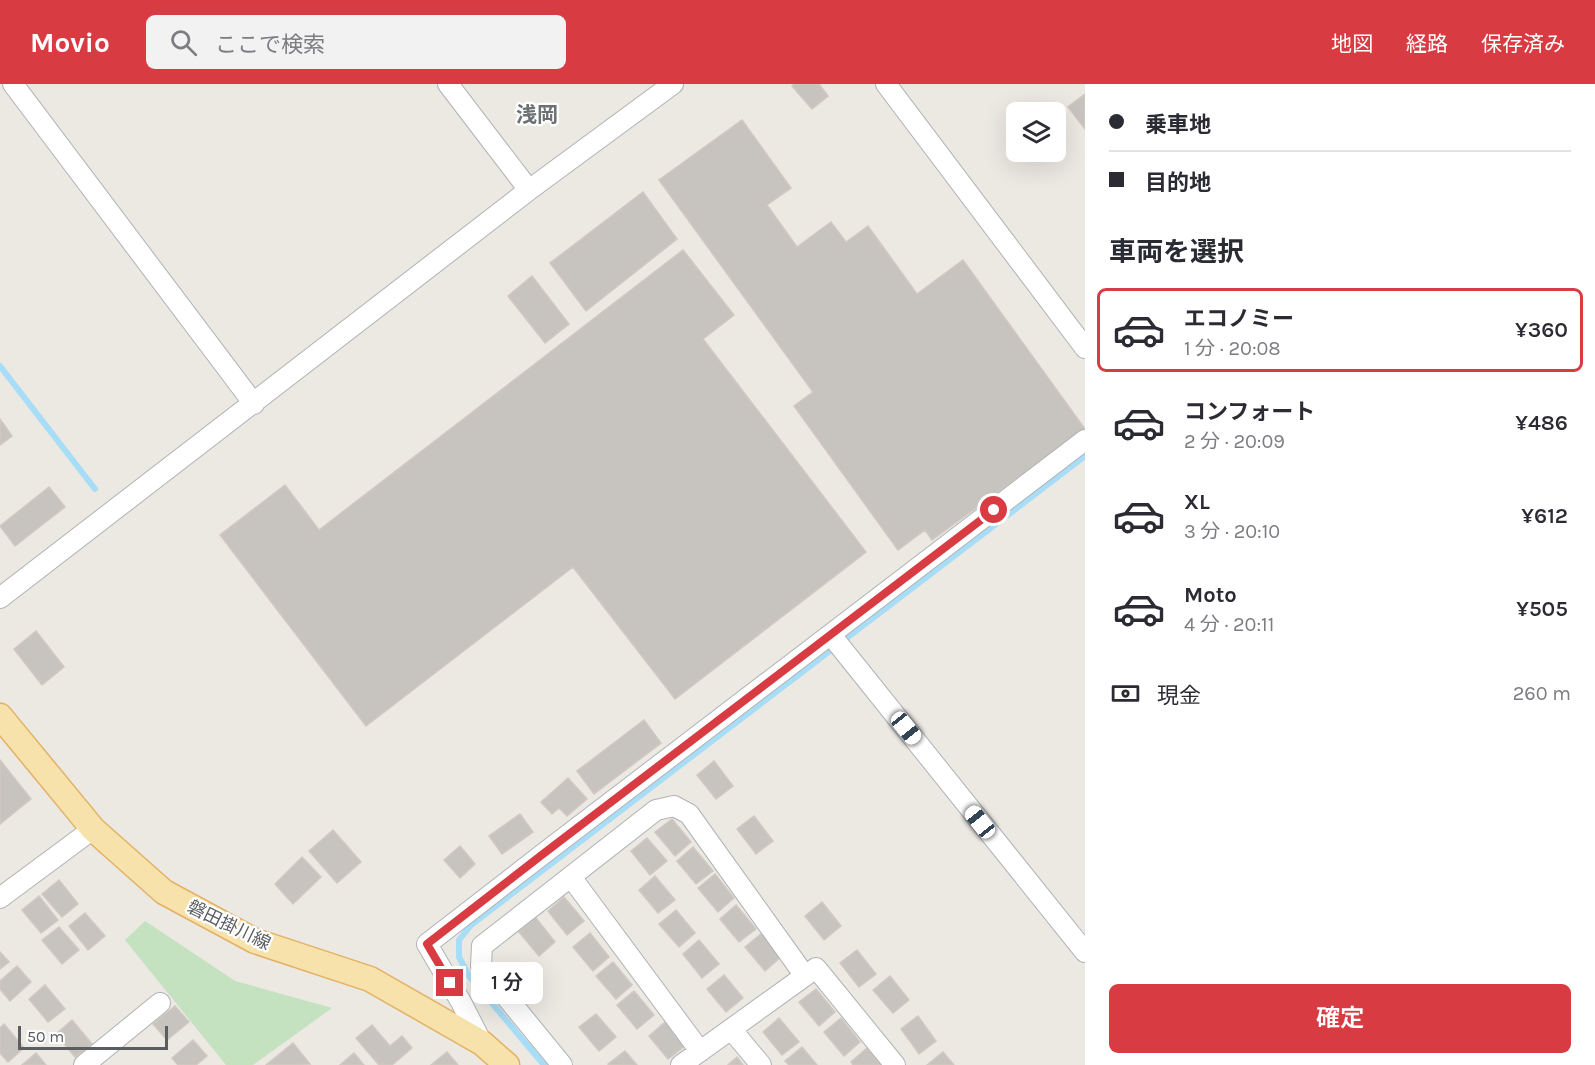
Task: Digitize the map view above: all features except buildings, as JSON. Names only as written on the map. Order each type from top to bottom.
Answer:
[{"type":"main road","name":"磐田掛川線","points":[[0,716],[93,829],[164,892],[255,941],[370,978],[482,1042],[507,1065]]},
{"type":"street","points":[[13,84],[254,404]]},
{"type":"street","points":[[448,84],[530,190]]},
{"type":"street","points":[[0,598],[530,190],[673,84]]},
{"type":"street","points":[[886,84],[1085,348]]},
{"type":"street","points":[[482,1042],[427,944],[1085,440]]},
{"type":"street","points":[[831,634],[1085,952]]},
{"type":"street","points":[[562,1065],[481,966],[482,946],[656,810],[674,806],[690,814],[804,976]]},
{"type":"street","points":[[0,898],[93,829]]},
{"type":"street","points":[[571,877],[700,1051]]},
{"type":"street","points":[[681,1065],[816,968],[895,1065]]},
{"type":"street","points":[[84,1065],[160,1003]]},
{"type":"street","points":[[731,1029],[761,1065]]},
{"type":"green space","points":[[145,921],[235,981],[332,1008],[253,1065],[226,1065],[125,940]]},
{"type":"waterway","points":[[0,366],[95,489]]},
{"type":"waterway","points":[[544,1065],[469,976],[459,957],[459,940],[471,925],[1085,456]]},
{"type":"district","name":"浅岡","points":[[537,115]]},
{"type":"route","points":[[450,983],[427,944],[994,510]]}]
